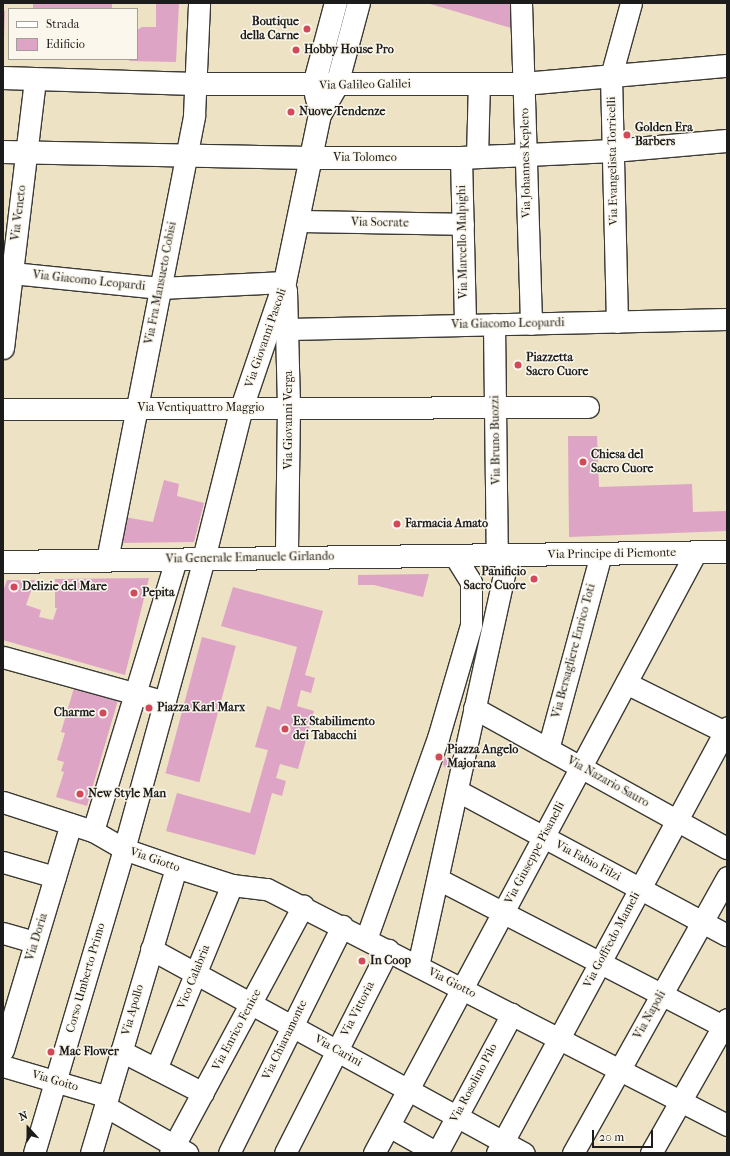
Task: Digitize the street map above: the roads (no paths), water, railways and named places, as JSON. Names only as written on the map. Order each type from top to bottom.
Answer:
[{"type":"street","name":"Via Fra Mansueto Cobisi","points":[[107,560],[194,114],[199,3]]},
{"type":"street","name":"Via Giovanni Pascoli","points":[[320,115],[314,85],[336,3]]},
{"type":"street","name":"Via Giovanni Pascoli","points":[[204,559],[242,408],[285,282],[320,115],[337,85],[359,3]]},
{"type":"street","name":"Via Johannes Keplero","points":[[521,3],[531,324]]},
{"type":"street","name":"Via Evangelista Torricelli","points":[[617,322],[611,76],[631,3]]},
{"type":"street","name":"Via Galileo Galilei","points":[[3,78],[195,84],[524,84],[727,66]]},
{"type":"street","name":"Via Veneto","points":[[3,348],[35,79]]},
{"type":"street","name":"Via Marcello Malpighi","points":[[465,326],[463,224],[469,157],[479,83]]},
{"type":"street","name":"Via Tolomeo","points":[[3,152],[311,158],[469,157],[613,151],[727,141]]},
{"type":"street","name":"Via Socrate","points":[[297,222],[463,224]]},
{"type":"street","name":"Via Giacomo Leopardi","points":[[12,273],[160,288],[285,282]]},
{"type":"street","name":"Via Giovanni Verga","points":[[285,282],[289,329],[287,558]]},
{"type":"street","name":"Via Giacomo Leopardi","points":[[289,329],[727,319]]},
{"type":"street","name":"Via Bruno Buozzi","points":[[418,966],[444,882],[481,712],[503,555],[495,407],[494,324]]},
{"type":"street","points":[[259,356],[289,354]]},
{"type":"street","name":"Via Ventiquattro Maggio","points":[[3,409],[588,407]]},
{"type":"street","name":"Via Giuseppe Pisanelli","points":[[374,1153],[696,552]]},
{"type":"street","name":"Via Principe di Piemonte","points":[[503,555],[727,552]]},
{"type":"street","name":"Via Bersagliere Enrico Toti","points":[[548,749],[601,554]]},
{"type":"street","name":"Via Generale Emanuele Girlando","points":[[3,562],[503,555]]},
{"type":"street","points":[[366,939],[438,738],[471,625],[471,582],[455,556]]},
{"type":"street","points":[[93,831],[128,691],[176,559]]},
{"type":"street","name":"Corso Umberto Primo","points":[[34,1153],[124,849],[204,559]]},
{"type":"street","points":[[3,657],[165,702]]},
{"type":"street","points":[[626,683],[726,731]]},
{"type":"street","name":"Via Nazario Sauro","points":[[481,712],[727,848]]},
{"type":"street","name":"Via Goffredo Mameli","points":[[501,1147],[726,731]]},
{"type":"street","name":"Via Fabio Filzi","points":[[464,794],[727,935]]},
{"type":"street","name":"Via Giotto","points":[[3,802],[93,831],[124,849],[176,867],[232,885],[266,889],[303,906],[727,1125]]},
{"type":"street","name":"Via Doria","points":[[3,1050],[9,1011],[35,942],[71,824]]},
{"type":"street","points":[[3,862],[55,877]]},
{"type":"street","name":"Via Apollo","points":[[91,1153],[176,867]]},
{"type":"street","name":"Via Napoli","points":[[573,1153],[727,877]]},
{"type":"street","points":[[444,882],[662,994],[726,1024],[651,1153]]},
{"type":"street","name":"Vico Calabria","points":[[156,1069],[232,885]]},
{"type":"street","name":"Via Enrico Fenice","points":[[177,1150],[203,1093],[303,906]]},
{"type":"street","name":"Via Chiaramonte","points":[[229,1153],[342,926]]},
{"type":"street","points":[[3,933],[35,942]]},
{"type":"street","name":"Via Carini","points":[[151,949],[457,1116],[501,1147],[524,1153]]},
{"type":"street","name":"Via Vittoria","points":[[285,1153],[388,950]]},
{"type":"street","name":"Via Rosolino Pilo","points":[[437,1153],[512,1014]]},
{"type":"street","points":[[121,1051],[203,1093]]},
{"type":"street","name":"Via Goito","points":[[3,1066],[55,1081],[106,1101],[177,1150]]},
{"type":"street","points":[[389,1126],[437,1153]]},
{"type":"place","name":"Boutique della Carne","points":[[307,29]]},
{"type":"place","name":"Hobby House Pro","points":[[296,50]]},
{"type":"place","name":"Nuove Tendenze","points":[[291,112]]},
{"type":"place","name":"Golden Era Barbers","points":[[627,135]]},
{"type":"place","name":"Piazzetta Sacro Cuore","points":[[518,365]]},
{"type":"place","name":"Chiesa del Sacro Cuore","points":[[583,462]]},
{"type":"place","name":"Farmacia Amato","points":[[397,524]]},
{"type":"place","name":"Panificio Sacro Cuore","points":[[534,579]]},
{"type":"place","name":"Delizie del Mare","points":[[14,587]]},
{"type":"place","name":"Pepita","points":[[134,593]]},
{"type":"place","name":"Piazza Karl Marx","points":[[149,708]]},
{"type":"place","name":"Charme","points":[[103,713]]},
{"type":"place","name":"Ex Stabilimento dei Tabacchi","points":[[285,729]]},
{"type":"place","name":"Piazza Angelo Majorana","points":[[439,757]]},
{"type":"place","name":"New Style Man","points":[[80,794]]},
{"type":"place","name":"In Coop","points":[[362,961]]},
{"type":"place","name":"Mac Flower","points":[[51,1052]]}]
